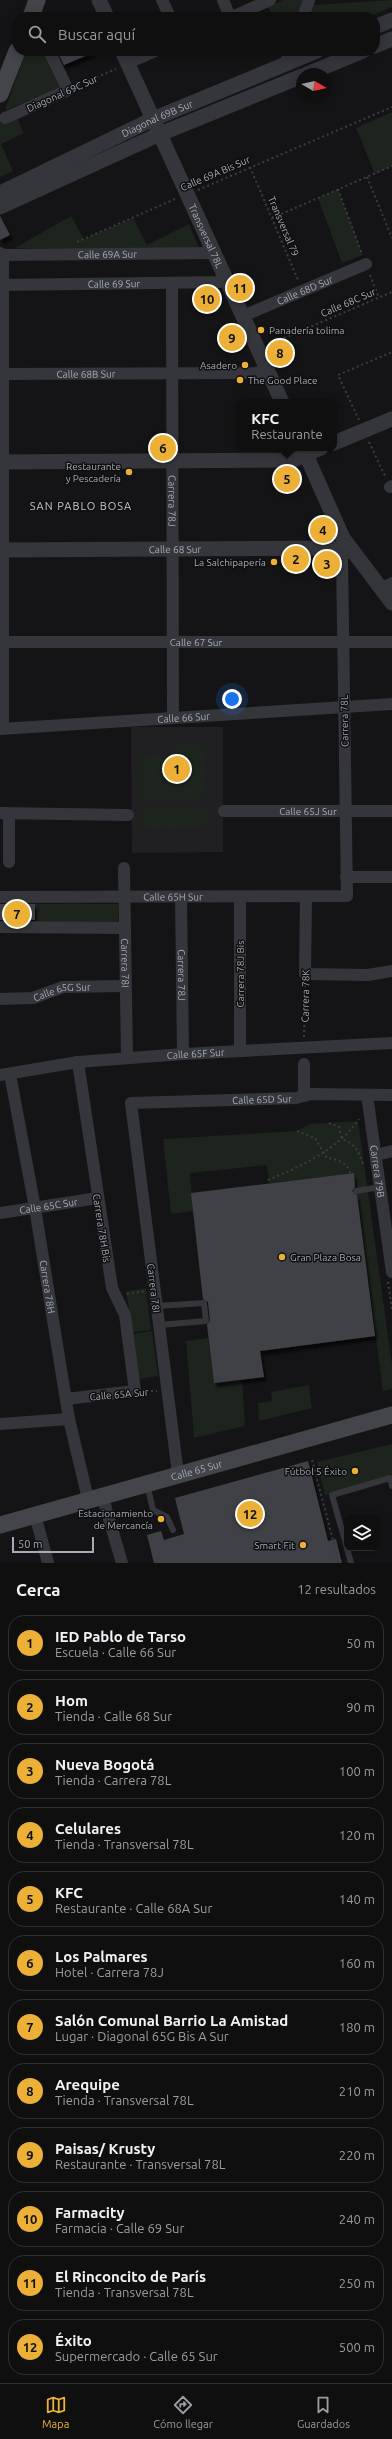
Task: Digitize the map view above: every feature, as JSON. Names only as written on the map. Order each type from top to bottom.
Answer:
[{"type":"main road","points":[[0,94],[15,56]]},
{"type":"main road","name":"Calle 65 Sur","points":[[0,1525],[95,1497],[392,1415]]},
{"type":"street","points":[[99,0],[105,12]]},
{"type":"street","points":[[162,0],[168,12]]},
{"type":"street","points":[[223,0],[229,12]]},
{"type":"street","points":[[242,12],[270,0]]},
{"type":"street","points":[[305,12],[310,0]]},
{"type":"street","points":[[380,25],[392,20]]},
{"type":"street","points":[[380,44],[392,39]]},
{"type":"street","points":[[51,56],[68,90]]},
{"type":"street","points":[[123,61],[139,56]]},
{"type":"street","points":[[322,68],[351,56]]},
{"type":"street","name":"Diagonal 69B Sur","points":[[0,193],[153,119],[288,58]]},
{"type":"street","name":"Transversal 78L","points":[[123,61],[153,119],[188,194],[281,399]]},
{"type":"street","name":"Diagonal 69B Sur","points":[[0,207],[160,134],[296,78]]},
{"type":"street","name":"Diagonal 69C Sur","points":[[5,118],[68,90]]},
{"type":"street","name":"Calle 69A Sur","points":[[2,254],[214,253]]},
{"type":"street","points":[[1,729],[2,254]]},
{"type":"street","name":"Calle 68D Sur","points":[[243,316],[366,264]]},
{"type":"street","name":"Calle 69 Sur","points":[[2,285],[228,282]]},
{"type":"street","name":"Carrera 78J","points":[[172,283],[174,718]]},
{"type":"street","name":"Calle 68B Sur","points":[[2,374],[255,373],[268,370]]},
{"type":"street","points":[[337,442],[392,419]]},
{"type":"street","points":[[2,462],[294,460],[305,451],[349,548],[387,586],[392,603]]},
{"type":"street","name":"Calle 68 Sur","points":[[2,550],[349,548]]},
{"type":"street","name":"Carrera 78L","points":[[347,896],[342,557],[349,548]]},
{"type":"street","name":"Calle 67 Sur","points":[[1,642],[392,642]]},
{"type":"street","name":"Calle 66 Sur","points":[[1,729],[392,704]]},
{"type":"street","name":"Calle 65J Sur","points":[[224,811],[392,811]]},
{"type":"street","points":[[9,862],[4,814],[128,815]]},
{"type":"street","name":"Carrera 78I","points":[[124,868],[124,986],[127,1058]]},
{"type":"street","points":[[346,877],[392,877]]},
{"type":"street","name":"Calle 65H Sur","points":[[0,897],[347,896]]},
{"type":"street","name":"Carrera 78J","points":[[182,897],[183,1054]]},
{"type":"street","name":"Carrera 78J Bis","points":[[240,897],[240,1051]]},
{"type":"street","name":"Carrera 78K","points":[[305,974],[306,897]]},
{"type":"street","points":[[0,927],[125,928]]},
{"type":"street","points":[[305,974],[368,975],[392,971]]},
{"type":"street","name":"Calle 65G Sur","points":[[0,999],[33,998],[63,987],[124,986]]},
{"type":"street","name":"Calle 65F Sur","points":[[5,1075],[78,1062],[183,1054],[304,1049],[392,1043]]},
{"type":"street","name":"Carrera 78H Bis","points":[[78,1062],[114,1296],[125,1315],[135,1391]]},
{"type":"street","points":[[304,1064],[304,1096]]},
{"type":"street","name":"Carrera 78H","points":[[5,1075],[35,1208],[69,1419],[95,1497]]},
{"type":"street","name":"Calle 65D Sur","points":[[131,1103],[296,1098],[311,1094],[392,1095]]},
{"type":"street","name":"Carrera 79B","points":[[367,1095],[380,1187],[389,1223],[392,1272]]},
{"type":"street","name":"Carrera 78I","points":[[131,1103],[178,1474]]},
{"type":"street","points":[[376,1155],[392,1151]]},
{"type":"street","name":"Calle 65C Sur","points":[[0,1214],[98,1198]]},
{"type":"street","name":"Calle 65A Sur","points":[[66,1399],[135,1391]]},
{"type":"street","points":[[0,1424],[69,1419]]},
{"type":"street","points":[[95,1497],[122,1563]]},
{"type":"street","points":[[35,1514],[48,1563]]},
{"type":"lane","points":[[356,1191],[380,1187]]},
{"type":"lane","points":[[157,1306],[204,1303],[206,1321],[159,1325]]},
{"type":"lane","points":[[344,1537],[332,1495],[390,1478],[392,1486]]},
{"type":"lane","points":[[147,1483],[153,1510],[167,1517],[173,1530]]},
{"type":"lane","points":[[348,1551],[351,1563]]},
{"type":"path","name":"Diagonal 69C Sur","points":[[68,90],[123,61]]},
{"type":"path","name":"Calle 69A Bis Sur","points":[[71,245],[392,107]]},
{"type":"path","points":[[272,218],[392,166]]},
{"type":"path","name":"Transversal 79","points":[[250,167],[302,291]]},
{"type":"path","points":[[367,177],[392,238]]},
{"type":"path","points":[[338,190],[379,298]]},
{"type":"path","name":"Calle 68C Sur","points":[[266,346],[392,292]]},
{"type":"path","points":[[338,375],[392,352]]},
{"type":"path","name":"Carrera 78K","points":[[304,1049],[305,974]]},
{"type":"path","points":[[268,1180],[300,1167],[323,1154],[342,1139],[361,1116]]},
{"type":"path","points":[[329,1123],[339,1127],[342,1139]]},
{"type":"path","points":[[297,1131],[315,1138],[323,1154],[327,1158],[342,1162],[348,1166],[350,1172],[354,1173]]},
{"type":"path","points":[[342,1139],[356,1146],[363,1164]]},
{"type":"path","points":[[114,1296],[155,1290]]},
{"type":"path","name":"Calle 65A Sur","points":[[135,1391],[167,1391]]},
{"type":"path","points":[[312,1460],[339,1563]]},
{"type":"shaded area","points":[[283,0],[303,0],[299,12],[270,12],[268,7]]},
{"type":"shaded area","points":[[392,0],[392,7],[380,12],[311,12],[314,5]]},
{"type":"shaded area","points":[[24,56],[44,56],[60,88],[5,110]]},
{"type":"shaded area","points":[[392,112],[392,166],[375,174],[356,128]]},
{"type":"shaded area","points":[[16,116],[24,133],[1,144],[13,171],[0,177],[0,123]]},
{"type":"shaded area","points":[[338,189],[363,255],[342,263],[318,198]]},
{"type":"shaded area","points":[[71,216],[84,239],[133,218],[147,245],[189,224],[200,250],[15,248]]},
{"type":"shaded area","points":[[131,727],[223,727],[223,852],[132,853]]},
{"type":"shaded area","points":[[174,746],[204,746],[205,799],[141,801],[140,756],[174,755]]},
{"type":"shaded area","points":[[205,806],[205,828],[141,829],[140,807]]},
{"type":"shaded area","points":[[35,904],[118,904],[118,924],[35,924]]},
{"type":"shaded area","points":[[358,1121],[392,1365],[392,1389],[383,1391],[354,1173],[269,1183],[267,1165],[190,1173],[193,1211],[171,1214],[163,1139],[297,1131],[310,1124]]},
{"type":"shaded area","points":[[146,1288],[151,1330],[133,1332],[126,1291]]},
{"type":"shaded area","points":[[152,1331],[158,1376],[139,1379],[132,1334]]},
{"type":"shaded area","points":[[208,1338],[214,1383],[242,1379],[245,1426],[194,1438],[186,1341]]},
{"type":"shaded area","points":[[309,1385],[312,1408],[259,1421],[258,1403],[272,1401],[271,1392]]},
{"type":"shaded area","name":"Fútbol 5 Éxito","points":[[392,1444],[392,1480],[325,1495],[317,1462]]},
{"type":"building","points":[[60,56],[85,56],[64,65]]},
{"type":"building","points":[[0,216],[10,235],[0,240]]},
{"type":"building","points":[[0,904],[35,904],[35,920],[0,920]]},
{"type":"building","name":"Gran Plaza Bosa","points":[[354,1173],[355,1187],[352,1191],[357,1195],[375,1336],[260,1351],[264,1377],[214,1383],[207,1325],[210,1321],[208,1302],[203,1299],[191,1193]]},
{"type":"building","points":[[308,1461],[328,1541],[336,1539],[342,1563],[154,1563],[147,1535],[161,1531],[164,1540],[184,1534],[175,1498]]},
{"type":"place","name":"El Rinconcito de París","points":[[240,288]]},
{"type":"place","name":"Farmacity","points":[[207,299]]},
{"type":"place","name":"Panadería tolima","points":[[261,330]]},
{"type":"place","name":"Paisas/ Krusty","points":[[232,338]]},
{"type":"place","name":"Arequipe","points":[[280,353]]},
{"type":"place","name":"Asadero","points":[[245,365]]},
{"type":"place","name":"The Good Place","points":[[240,380]]},
{"type":"place","name":"Los Palmares","points":[[163,448]]},
{"type":"place","name":"Restaurante y Pescadería","points":[[129,472]]},
{"type":"place","name":"KFC","points":[[287,479]]},
{"type":"place","name":"Celulares","points":[[323,530]]},
{"type":"place","name":"Hom","points":[[296,559]]},
{"type":"place","name":"La Salchipapería","points":[[274,562]]},
{"type":"place","name":"Nueva Bogotá","points":[[327,564]]},
{"type":"place","name":"IED Pablo de Tarso","points":[[177,769]]},
{"type":"place","name":"Salón Comunal Barrio La Amistad","points":[[17,914]]},
{"type":"place","name":"Gran Plaza Bosa","points":[[282,1257]]},
{"type":"place","name":"Fútbol 5 Éxito","points":[[355,1471]]},
{"type":"place","name":"Éxito","points":[[250,1514]]},
{"type":"place","name":"Estacionamiento de Mercancía","points":[[161,1519]]},
{"type":"place","name":"Smart Fit","points":[[303,1545]]},
{"type":"district","name":"SAN PABLO BOSA","points":[[81,506]]}]
